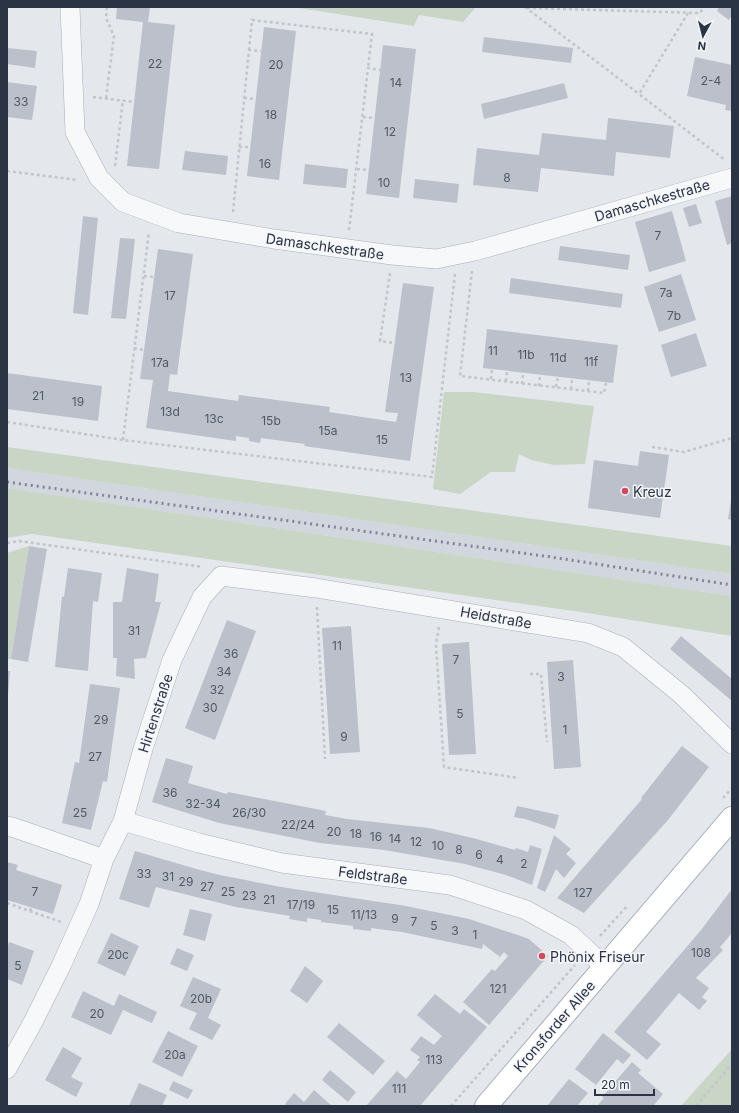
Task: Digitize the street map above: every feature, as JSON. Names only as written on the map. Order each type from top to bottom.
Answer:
[{"type":"main road","name":"Kronsforder Allee","points":[[486,1106],[732,818]]},
{"type":"street","name":"Damaschkestraße","points":[[70,7],[75,132],[106,185],[123,202],[179,223],[231,233],[392,255],[436,259],[466,253],[729,169]]},
{"type":"street","name":"Heidstraße","points":[[221,576],[316,588],[588,633],[623,647],[682,695],[732,744]]},
{"type":"street","name":"Hirtenstraße","points":[[7,1069],[40,1008],[78,928],[89,904],[104,859],[123,821],[143,749],[172,660],[202,597],[221,576]]},
{"type":"street","name":"Feldstraße","points":[[123,821],[199,843],[282,863],[450,885],[526,910],[571,935],[605,967]]},
{"type":"street","points":[[7,826],[104,859]]},
{"type":"path","points":[[106,98],[114,36],[106,18],[107,7]]},
{"type":"path","points":[[526,8],[700,13],[704,7]]},
{"type":"path","points":[[526,8],[639,94],[729,169]]},
{"type":"path","points":[[639,94],[688,13]]},
{"type":"path","points":[[231,233],[252,20],[372,34],[347,249]]},
{"type":"path","points":[[249,50],[261,51]]},
{"type":"path","points":[[368,68],[381,70]]},
{"type":"path","points":[[73,95],[134,102]]},
{"type":"path","points":[[244,98],[256,99]]},
{"type":"path","points":[[7,171],[84,180],[106,185],[123,100]]},
{"type":"path","points":[[363,117],[375,118]]},
{"type":"path","points":[[239,147],[250,148]]},
{"type":"path","points":[[357,169],[369,170]]},
{"type":"path","points":[[123,440],[151,212]]},
{"type":"path","points":[[466,253],[460,376],[604,393],[606,382]]},
{"type":"path","points":[[7,422],[123,440],[432,477],[466,253]]},
{"type":"path","points":[[392,255],[380,341],[394,343]]},
{"type":"path","points":[[144,276],[154,277]]},
{"type":"path","points":[[134,348],[144,350]]},
{"type":"path","points":[[491,379],[492,369]]},
{"type":"path","points":[[506,381],[507,371]]},
{"type":"path","points":[[522,384],[523,373]]},
{"type":"path","points":[[539,386],[540,375]]},
{"type":"path","points":[[556,387],[558,377]]},
{"type":"path","points":[[571,389],[572,379]]},
{"type":"path","points":[[588,391],[590,381]]},
{"type":"path","points":[[652,448],[684,452],[732,438]]},
{"type":"path","points":[[7,543],[19,541],[202,567],[221,576]]},
{"type":"path","points":[[316,588],[325,758]]},
{"type":"path","points":[[443,608],[436,644],[444,767],[519,778]]},
{"type":"path","points":[[530,674],[540,674],[547,742]]},
{"type":"path","points":[[7,903],[78,928]]},
{"type":"path","points":[[696,1106],[732,1064]]},
{"type":"shaded area","points":[[7,468],[732,574],[732,596],[7,488]]},
{"type":"green space","points":[[293,7],[476,7],[463,22],[419,15],[414,26]]},
{"type":"green space","points":[[444,392],[473,392],[594,406],[585,464],[554,465],[531,460],[519,454],[515,472],[491,472],[460,494],[433,489]]},
{"type":"green space","points":[[7,447],[732,546],[732,574],[7,468]]},
{"type":"green space","points":[[7,488],[732,596],[732,636],[581,612],[32,534],[7,538]]},
{"type":"green space","points":[[29,546],[11,659],[7,659],[7,553]]},
{"type":"green space","points":[[732,1049],[732,1106],[681,1106]]},
{"type":"building","points":[[117,7],[150,7],[148,22],[175,25],[159,169],[127,166],[143,22],[116,19]]},
{"type":"building","points":[[719,7],[732,7],[732,15],[729,20],[717,11]]},
{"type":"building","points":[[264,27],[296,31],[279,180],[247,176]]},
{"type":"building","points":[[484,37],[573,48],[571,63],[482,52]]},
{"type":"building","points":[[383,45],[416,49],[399,198],[366,194]]},
{"type":"building","points":[[7,48],[37,51],[35,68],[7,64]]},
{"type":"building","points":[[695,57],[732,65],[732,111],[725,110],[726,105],[687,96]]},
{"type":"building","points":[[7,82],[37,86],[32,120],[7,117]]},
{"type":"building","points":[[564,83],[568,98],[484,119],[481,104]]},
{"type":"building","points":[[608,118],[674,126],[670,158],[616,152],[614,176],[541,168],[538,192],[473,185],[477,148],[539,155],[542,133],[606,140]]},
{"type":"building","points":[[185,151],[228,156],[226,175],[182,170]]},
{"type":"building","points":[[305,164],[348,169],[346,188],[303,184]]},
{"type":"building","points":[[415,179],[459,184],[457,203],[413,198]]},
{"type":"building","points":[[732,196],[732,243],[727,245],[715,201]]},
{"type":"building","points":[[696,204],[702,223],[689,227],[683,208]]},
{"type":"building","points":[[672,211],[686,261],[649,272],[635,222]]},
{"type":"building","points":[[83,216],[98,218],[88,315],[73,313]]},
{"type":"building","points":[[120,238],[135,239],[126,319],[111,318]]},
{"type":"building","points":[[560,246],[630,255],[628,270],[558,260]]},
{"type":"building","points":[[158,249],[193,254],[177,375],[170,374],[168,391],[238,401],[239,395],[330,407],[329,412],[396,422],[398,413],[385,412],[403,283],[434,287],[410,461],[304,446],[305,444],[261,438],[260,443],[249,441],[249,438],[236,436],[236,441],[146,428],[153,380],[140,379]]},
{"type":"building","points":[[681,274],[696,320],[659,332],[644,287]]},
{"type":"building","points":[[511,278],[623,294],[621,308],[509,293]]},
{"type":"building","points":[[487,329],[618,345],[613,383],[483,368]]},
{"type":"building","points":[[696,333],[707,366],[671,377],[661,345]]},
{"type":"building","points":[[7,373],[102,386],[98,421],[7,409]]},
{"type":"building","points":[[640,451],[669,455],[660,518],[588,508],[594,460],[638,466]]},
{"type":"building","points":[[732,501],[732,520],[728,519]]},
{"type":"building","points":[[29,546],[47,549],[28,662],[11,659]]},
{"type":"building","points":[[68,568],[102,573],[98,602],[93,601],[88,671],[55,667],[62,596],[64,597]]},
{"type":"building","points":[[127,568],[159,574],[155,602],[161,602],[146,658],[134,659],[135,679],[116,676],[117,658],[113,658],[113,602],[122,602]]},
{"type":"building","points":[[227,620],[256,631],[215,740],[185,728]]},
{"type":"building","points":[[351,626],[360,752],[330,754],[322,628]]},
{"type":"building","points":[[681,636],[732,679],[732,701],[670,649]]},
{"type":"building","points":[[469,642],[476,754],[449,755],[442,644]]},
{"type":"building","points":[[573,660],[581,767],[554,769],[547,662]]},
{"type":"building","points":[[7,671],[10,671],[8,695],[7,695]]},
{"type":"building","points":[[90,684],[120,688],[107,782],[103,781],[91,830],[62,823],[75,762],[79,763]]},
{"type":"building","points":[[682,746],[709,767],[668,820],[584,913],[557,898],[642,799],[641,798]]},
{"type":"building","points":[[166,758],[193,766],[188,783],[227,794],[228,792],[326,811],[325,815],[347,819],[429,828],[473,838],[515,850],[516,848],[528,852],[530,845],[542,849],[532,885],[506,875],[465,864],[384,850],[320,843],[219,823],[152,802]]},
{"type":"building","points":[[517,806],[559,815],[555,829],[514,817]]},
{"type":"building","points":[[554,835],[571,849],[566,854],[576,863],[564,878],[556,869],[545,892],[537,888]]},
{"type":"building","points":[[135,851],[220,875],[281,887],[406,906],[469,919],[529,939],[548,956],[489,1025],[463,1002],[492,969],[495,971],[508,956],[504,952],[500,957],[483,944],[482,949],[402,932],[371,928],[371,931],[353,929],[353,926],[321,922],[321,920],[307,918],[307,922],[289,919],[290,916],[236,907],[156,887],[149,908],[119,899]]},
{"type":"building","points":[[7,862],[18,865],[16,870],[62,885],[53,914],[7,900]]},
{"type":"building","points":[[732,889],[732,933],[720,947],[723,950],[696,978],[709,988],[702,997],[707,1001],[699,1010],[679,993],[646,1032],[661,1044],[647,1060],[614,1032],[701,930]]},
{"type":"building","points":[[190,909],[212,914],[205,941],[183,935]]},
{"type":"building","points":[[111,933],[139,946],[125,976],[97,963]]},
{"type":"building","points":[[9,942],[34,951],[22,985],[7,979],[7,948]]},
{"type":"building","points":[[177,948],[194,955],[187,971],[170,964]]},
{"type":"building","points":[[305,966],[323,981],[307,1003],[290,991]]},
{"type":"building","points":[[193,977],[221,989],[208,1018],[221,1025],[212,1040],[189,1029],[197,1013],[180,1006]]},
{"type":"building","points":[[83,991],[114,1006],[119,994],[157,1012],[152,1023],[123,1010],[111,1035],[71,1017]]},
{"type":"building","points":[[435,994],[460,1014],[464,1009],[487,1027],[420,1106],[366,1106],[397,1071],[406,1079],[420,1062],[417,1060],[420,1057],[410,1050],[421,1036],[434,1045],[442,1036],[417,1015]]},
{"type":"building","points":[[339,1023],[385,1061],[373,1075],[327,1037]]},
{"type":"building","points":[[168,1031],[198,1046],[182,1077],[152,1062]]},
{"type":"building","points":[[603,1033],[631,1055],[623,1064],[617,1059],[596,1085],[575,1069]]},
{"type":"building","points":[[63,1047],[82,1058],[71,1077],[83,1083],[76,1097],[45,1080]]},
{"type":"building","points":[[632,1062],[641,1070],[638,1073],[663,1094],[654,1105],[656,1106],[597,1106],[604,1098],[602,1097]]},
{"type":"building","points":[[330,1070],[356,1092],[348,1102],[322,1080]]},
{"type":"building","points":[[569,1079],[588,1093],[577,1106],[547,1106]]},
{"type":"building","points":[[173,1081],[193,1090],[188,1099],[169,1090]]},
{"type":"building","points":[[139,1083],[167,1095],[162,1106],[129,1106]]},
{"type":"building","points":[[314,1090],[332,1106],[287,1106],[285,1104],[294,1093],[304,1102]]},
{"type":"railway","points":[[7,482],[551,557],[732,585]]},
{"type":"place","name":"Kreuz","points":[[625,491]]},
{"type":"place","name":"Phönix Friseur","points":[[542,956]]}]
